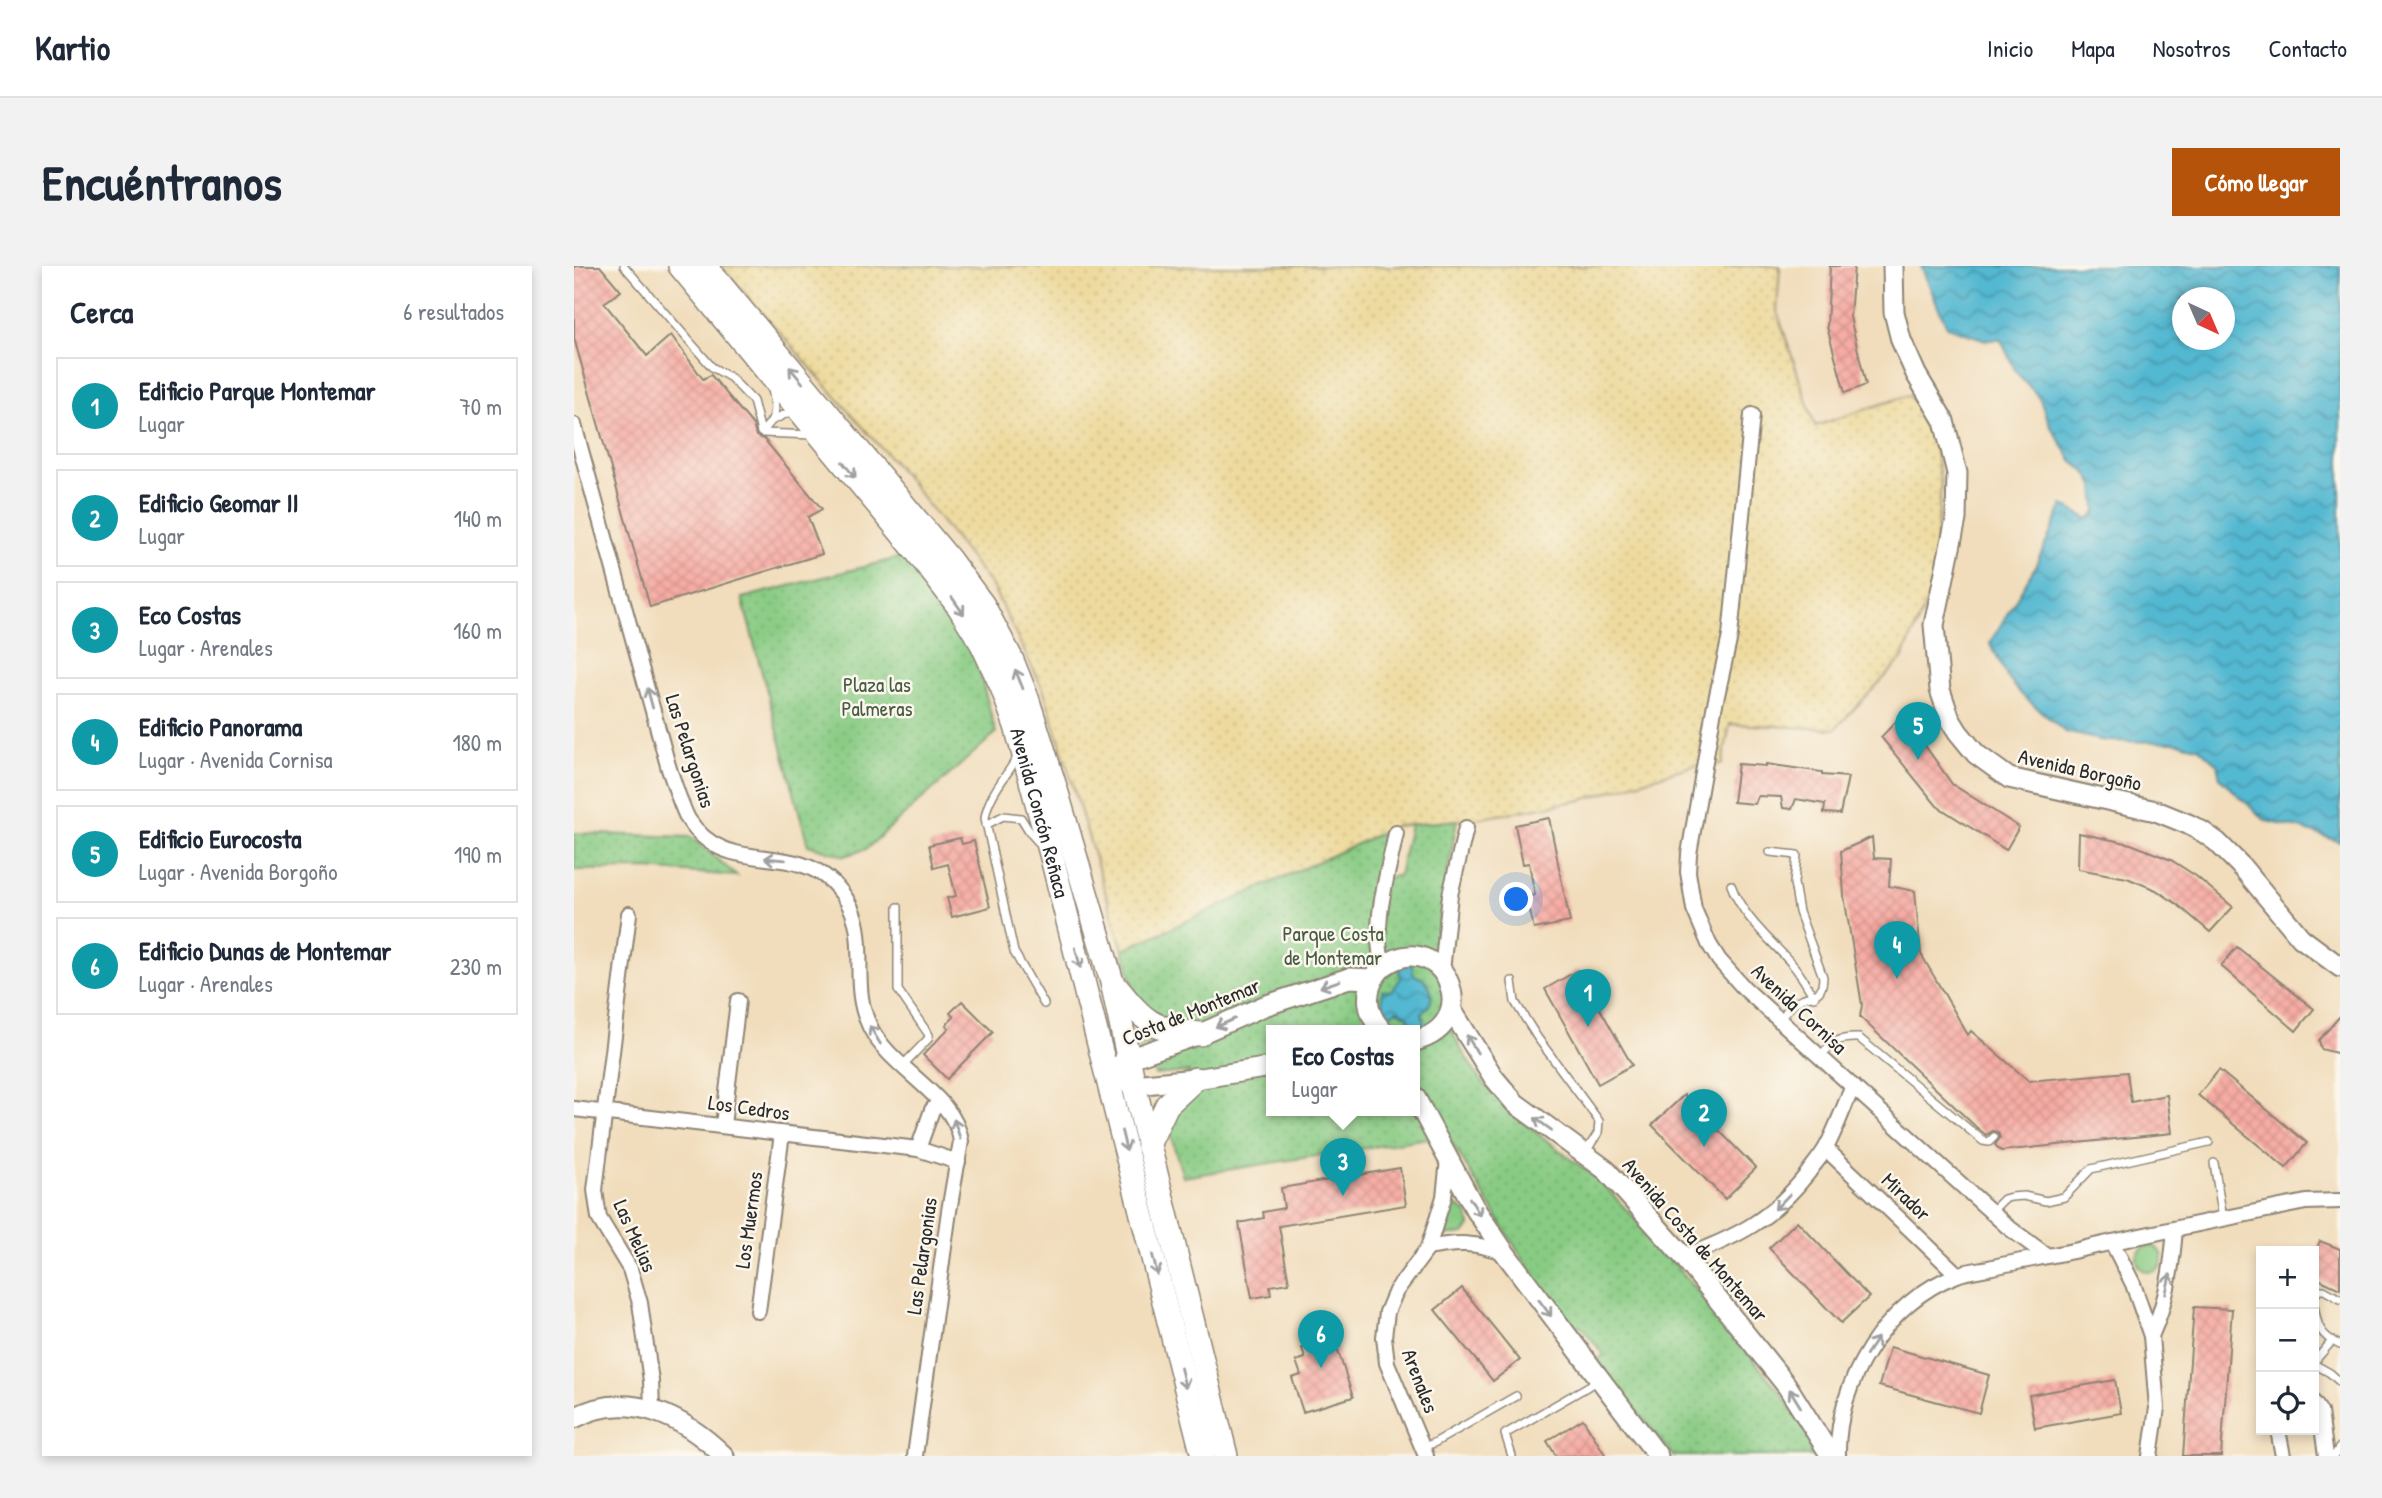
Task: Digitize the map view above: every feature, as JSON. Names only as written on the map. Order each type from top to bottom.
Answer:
[{"type":"main road","name":"Avenida Concón Reñaca","points":[[680,266],[768,372],[806,408],[821,436],[917,552],[959,607],[982,644],[1002,687],[1022,750],[1042,779],[1112,982],[1148,1145],[1226,1456]]},
{"type":"main road","name":"Avenida Concón Reñaca","points":[[705,266],[942,550],[983,605],[1011,658],[1023,688],[1042,779],[1051,853],[1203,1456]]},
{"type":"main road","points":[[1112,982],[1140,1016],[1153,1024],[1173,1031],[1200,1034]]},
{"type":"main road","points":[[1148,1145],[1167,1105],[1195,1079]]},
{"type":"street","name":"Avenida Borgoño","points":[[1893,266],[1894,312],[1901,341],[1916,374],[1944,421],[1957,473],[1956,519],[1934,625],[1940,690],[1944,705],[1958,732],[1986,764],[2009,778],[2156,811],[2203,832],[2230,854],[2301,938],[2340,967]]},
{"type":"street","name":"Avenida Cornisa","points":[[1752,415],[1730,636],[1712,720],[1689,854],[1688,872],[1694,909],[1709,944],[1731,975],[1991,1212],[2046,1255]]},
{"type":"street","name":"Las Pelargonias","points":[[574,425],[669,769],[688,818],[704,838],[725,851],[741,856],[792,860],[803,864],[825,876],[843,894],[851,906],[859,929],[860,996],[863,1011],[875,1038],[953,1117],[960,1133],[915,1456]]},
{"type":"street","points":[[1420,1040],[1438,1031],[1451,1009],[1453,995],[1450,982],[1442,971],[1450,895],[1466,828]]},
{"type":"street","points":[[1378,1025],[1370,1013],[1368,1002],[1378,972],[1383,899],[1396,833]]},
{"type":"street","name":"Las Melias","points":[[629,914],[595,1190],[599,1218],[630,1269],[640,1303],[652,1381],[652,1409]]},
{"type":"street","name":"Costa de Montemar","points":[[1108,1074],[1128,1059],[1200,1034],[1264,1006],[1349,978],[1378,972],[1395,960],[1420,958],[1432,962],[1442,971]]},
{"type":"street","points":[[723,1125],[738,1001]]},
{"type":"street","name":"Avenida Costa de Montemar","points":[[1451,1009],[1494,1078],[1515,1103],[1606,1170],[1684,1257],[1787,1386],[1831,1456]]},
{"type":"street","name":"Costa de Montemar","points":[[1108,1074],[1134,1085],[1266,1068]]},
{"type":"street","points":[[1684,1257],[1724,1242],[1749,1229],[1775,1210],[1826,1149],[1853,1086]]},
{"type":"street","points":[[918,1149],[932,1110],[939,1102]]},
{"type":"street","points":[[1420,1107],[1474,1207],[1504,1253],[1658,1456]]},
{"type":"street","name":"Los Cedros","points":[[574,1109],[918,1149],[958,1162]]},
{"type":"street","name":"Los Muermos","points":[[758,1311],[782,1133]]},
{"type":"street","name":"Mirador","points":[[1826,1149],[1957,1275]]},
{"type":"street","name":"Arenales","points":[[1424,1451],[1387,1363],[1384,1337],[1387,1312],[1396,1291],[1428,1248],[1444,1197],[1448,1160]]},
{"type":"street","points":[[1838,1456],[1837,1442],[1844,1404],[1868,1351],[1891,1321],[1939,1283],[1957,1275],[2046,1255],[2306,1202],[2340,1201]]},
{"type":"street","points":[[2151,1336],[2167,1291],[2175,1229]]},
{"type":"street","points":[[2112,1242],[2133,1284],[2151,1336],[2157,1408],[2150,1456]]},
{"type":"street","points":[[1428,1248],[1453,1243],[1481,1244],[1504,1253]]},
{"type":"street","points":[[574,1418],[592,1409],[608,1406],[626,1405],[652,1409],[685,1426],[724,1456]]},
{"type":"street","points":[[2319,1410],[2326,1456]]},
{"type":"street","points":[[2279,1435],[2283,1456]]},
{"type":"lane","points":[[624,266],[712,367],[731,378],[753,401],[761,432]]},
{"type":"lane","points":[[761,432],[771,421],[776,407],[768,372]]},
{"type":"lane","points":[[771,421],[806,408],[855,446]]},
{"type":"lane","points":[[761,432],[821,436]]},
{"type":"lane","points":[[1022,750],[987,803],[985,818],[1014,952],[1044,1004]]},
{"type":"lane","points":[[1004,780],[1042,779]]},
{"type":"lane","points":[[986,825],[1003,816],[1021,818],[1031,834],[1051,853]]},
{"type":"lane","points":[[1770,852],[1797,855],[1794,883],[1799,912],[1824,977],[1823,988],[1814,997],[1798,1001],[1779,1020]]},
{"type":"lane","points":[[1731,885],[1749,920],[1794,967],[1814,997]]},
{"type":"lane","points":[[898,907],[898,990],[929,1035],[902,1066]]},
{"type":"lane","points":[[1512,981],[1515,1002],[1537,1037],[1599,1121],[1598,1133],[1585,1153]]},
{"type":"lane","points":[[1820,1058],[1832,1043],[1844,1037],[1859,1038],[1983,1141],[1987,1143],[1994,1137]]},
{"type":"lane","points":[[1991,1212],[2004,1199],[2011,1197],[2024,1196],[2046,1201],[2064,1197],[2091,1169],[2209,1142]]},
{"type":"lane","points":[[2214,1163],[2223,1219]]},
{"type":"lane","points":[[2319,1290],[2340,1299]]},
{"type":"lane","points":[[2315,1309],[2322,1335],[2340,1345]]},
{"type":"lane","points":[[2319,1357],[2332,1341]]},
{"type":"lane","points":[[2319,1366],[2340,1382]]},
{"type":"lane","points":[[1512,1456],[1506,1434],[1599,1380]]},
{"type":"lane","points":[[1424,1451],[1516,1396]]},
{"type":"lane","points":[[2334,1456],[2340,1447]]},
{"type":"green space","name":"Plaza las Palmeras","points":[[910,555],[974,652],[996,733],[866,849],[844,856],[808,845],[742,598]]},
{"type":"green space","name":"Parque Costa de Montemar","points":[[1457,820],[1433,954],[1445,983],[1444,1011],[1458,1044],[1478,1077],[1512,1114],[1601,1182],[1666,1253],[1780,1392],[1823,1456],[1673,1456],[1596,1361],[1604,1355],[1580,1325],[1571,1329],[1525,1263],[1447,1135],[1183,1177],[1168,1126],[1189,1072],[1155,1075],[1151,1062],[1200,1044],[1138,1001],[1123,950],[1390,829],[1384,879],[1399,875],[1410,825]]},
{"type":"green space","points":[[574,833],[691,837],[737,876],[647,869],[574,870]]},
{"type":"green space","points":[[1131,1016],[1170,1039],[1138,1049]]},
{"type":"green space","points":[[1458,1206],[1468,1214],[1470,1226],[1464,1234],[1438,1236],[1446,1210]]},
{"type":"green space","points":[[2150,1246],[2159,1250],[2163,1259],[2159,1268],[2150,1272],[2141,1268],[2137,1259],[2141,1250]]},
{"type":"sand","points":[[721,266],[1780,266],[1777,311],[1815,426],[1909,395],[1933,432],[1941,486],[1932,590],[1902,659],[1835,729],[1730,724],[1722,764],[1695,765],[1582,800],[1476,819],[1396,826],[1123,950],[1044,691],[992,586],[903,473]]},
{"type":"water","points":[[1921,266],[2340,266],[2340,842],[2303,829],[2266,821],[2220,778],[2217,764],[2198,747],[2173,742],[2105,741],[2065,732],[2021,694],[2007,677],[1990,643],[2035,567],[2063,505],[2088,519],[2096,512],[2094,485],[2086,472],[2073,462],[2051,427],[2039,397],[2016,372],[2001,340],[1986,340],[1947,327]]},
{"type":"water","points":[[1411,963],[1414,975],[1429,986],[1432,997],[1422,1013],[1424,1025],[1410,1025],[1408,1016],[1397,1010],[1388,1016],[1382,1004],[1382,990],[1392,991],[1401,978],[1398,967]]},
{"type":"building","points":[[574,266],[600,266],[621,291],[604,303],[647,356],[671,335],[703,379],[711,375],[753,425],[756,436],[764,439],[822,509],[808,517],[822,554],[650,607],[574,338]]},
{"type":"building","points":[[1830,266],[1854,266],[1850,317],[1866,385],[1845,393],[1827,327]]},
{"type":"building","points":[[1903,714],[1952,784],[2019,827],[2006,850],[1937,806],[1881,737]]},
{"type":"building","points":[[1738,764],[1766,764],[1848,777],[1840,814],[1824,813],[1825,804],[1796,799],[1792,809],[1783,808],[1781,797],[1758,796],[1755,804],[1733,802]]},
{"type":"building","points":[[1549,818],[1570,922],[1534,929],[1527,897],[1535,895],[1529,863],[1523,864],[1515,825]]},
{"type":"building","points":[[2079,833],[2131,844],[2171,860],[2196,876],[2233,907],[2210,932],[2156,890],[2127,878],[2078,869]]},
{"type":"building","points":[[1872,837],[1874,858],[1891,859],[1889,886],[1915,891],[1921,954],[1968,1035],[1971,1031],[2029,1081],[2127,1072],[2131,1102],[2167,1095],[2172,1133],[2001,1151],[1995,1145],[2000,1138],[1998,1132],[1993,1131],[1986,1135],[1976,1127],[1860,1017],[1862,1005],[1844,896],[1841,851]]},
{"type":"building","points":[[960,838],[962,844],[974,841],[990,907],[952,917],[947,898],[956,896],[948,864],[934,868],[929,845]]},
{"type":"building","points":[[2237,947],[2314,1009],[2296,1031],[2221,966]]},
{"type":"building","points":[[1578,970],[1632,1065],[1598,1084],[1545,989]]},
{"type":"building","points":[[962,1001],[993,1032],[947,1079],[923,1055],[949,1028],[946,1025],[954,1017],[950,1013]]},
{"type":"building","points":[[2340,1016],[2340,1054],[2321,1049],[2319,1040]]},
{"type":"building","points":[[2219,1070],[2307,1143],[2286,1168],[2198,1095]]},
{"type":"building","points":[[1684,1095],[1756,1168],[1725,1199],[1652,1125]]},
{"type":"building","points":[[1400,1168],[1406,1205],[1279,1226],[1289,1283],[1270,1286],[1271,1295],[1252,1298],[1239,1223],[1264,1218],[1263,1212],[1284,1208],[1281,1188]]},
{"type":"building","points":[[1797,1221],[1869,1297],[1841,1323],[1769,1248]]},
{"type":"building","points":[[2320,1241],[2340,1249],[2340,1289],[2319,1279]]},
{"type":"building","points":[[1462,1288],[1520,1360],[1493,1381],[1435,1310]]},
{"type":"building","points":[[2194,1307],[2232,1309],[2221,1456],[2183,1456]]},
{"type":"building","points":[[1331,1329],[1353,1397],[1303,1412],[1292,1378],[1301,1375],[1296,1361],[1305,1358],[1302,1348],[1321,1343],[1318,1334]]},
{"type":"building","points":[[1890,1347],[1989,1375],[1979,1413],[1879,1386]]},
{"type":"building","points":[[2115,1380],[2121,1413],[2035,1428],[2029,1395]]},
{"type":"building","points":[[1583,1419],[1606,1456],[1556,1456],[1547,1441]]},
{"type":"place","name":"Edificio Eurocosta","points":[[1918,760]]},
{"type":"place","name":"Edificio Panorama","points":[[1897,979]]},
{"type":"place","name":"Edificio Parque Montemar","points":[[1588,1027]]},
{"type":"place","name":"Edificio Geomar II","points":[[1704,1147]]},
{"type":"place","name":"Eco Costas","points":[[1343,1196]]},
{"type":"place","name":"Edificio Dunas de Montemar","points":[[1321,1368]]}]
